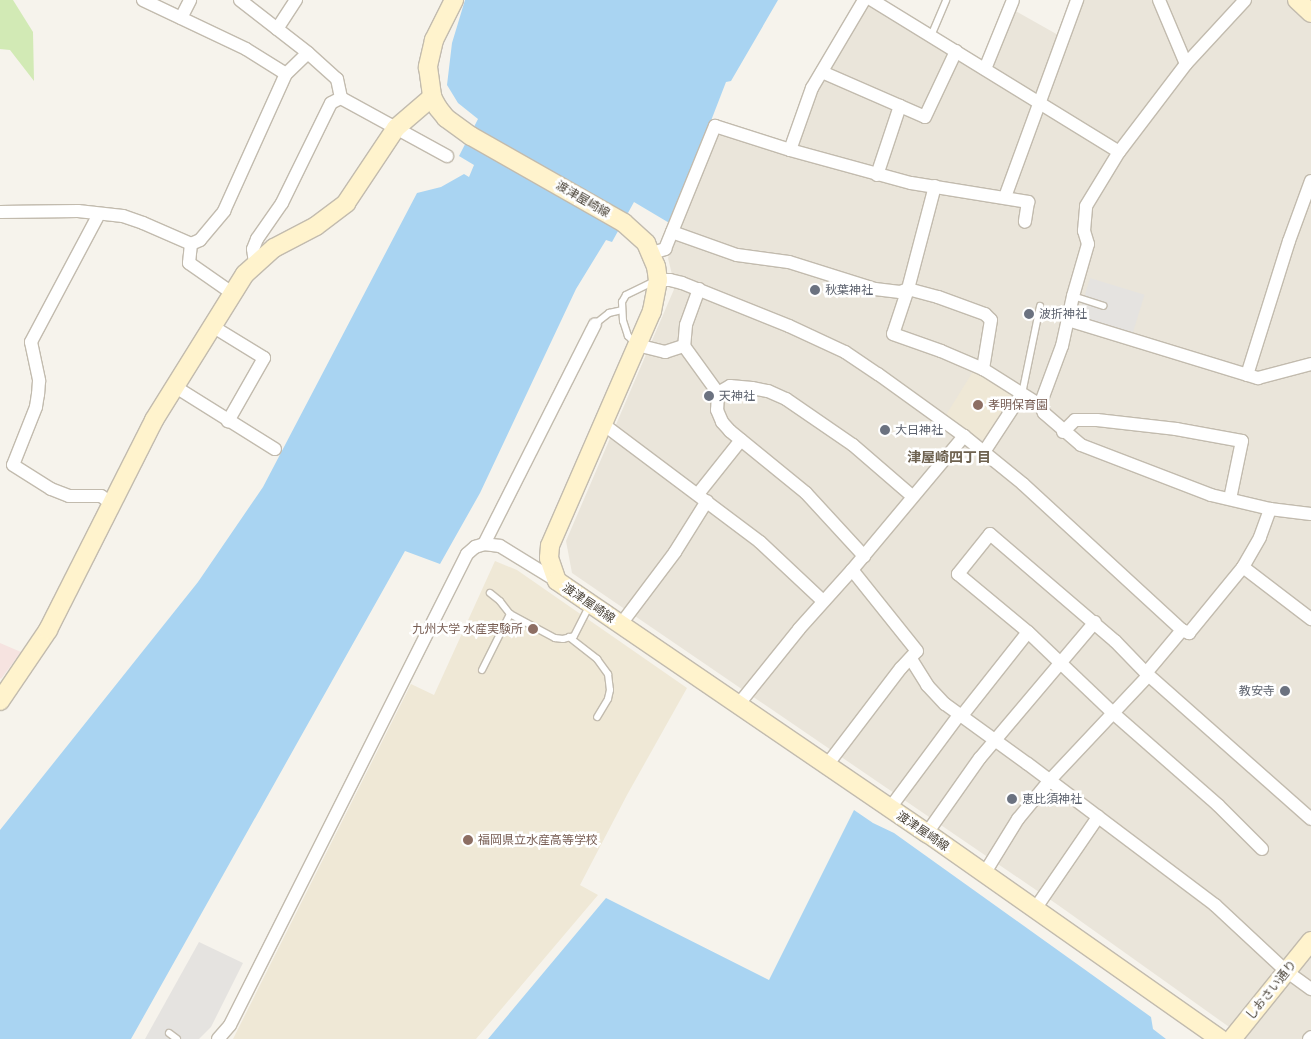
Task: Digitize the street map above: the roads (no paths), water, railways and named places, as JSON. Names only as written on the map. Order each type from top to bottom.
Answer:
[{"type":"main road","name":"渡津屋崎線","points":[[454,0],[430,53],[428,67],[432,97],[446,118],[471,136],[624,223],[636,232],[652,253],[658,280],[652,311],[550,546],[549,558],[557,581],[927,833],[1220,1039]]},
{"type":"main road","points":[[1297,0],[1311,13]]},
{"type":"main road","points":[[0,701],[48,630],[154,420],[232,292],[255,263],[274,248],[323,221],[346,203],[396,128],[432,97]]},
{"type":"main road","name":"しおさい通り","points":[[1232,1039],[1311,941]]},
{"type":"street","points":[[143,0],[246,49],[286,74]]},
{"type":"street","points":[[181,18],[190,0]]},
{"type":"street","points":[[240,0],[308,53],[337,79],[341,98],[447,156]]},
{"type":"street","points":[[277,29],[296,0]]},
{"type":"street","points":[[790,150],[812,88],[864,0]]},
{"type":"street","points":[[872,0],[1039,101],[1118,152]]},
{"type":"street","points":[[986,69],[1013,0]]},
{"type":"street","points":[[1005,197],[1077,0]]},
{"type":"street","points":[[1159,0],[1186,64]]},
{"type":"street","points":[[1040,404],[1062,346],[1073,296],[1088,244],[1084,231],[1086,206],[1118,152],[1186,64],[1245,0]]},
{"type":"street","points":[[822,72],[925,116],[956,51]]},
{"type":"street","points":[[0,212],[56,210],[123,216],[191,244],[200,240],[224,211],[286,74],[308,53]]},
{"type":"street","points":[[255,263],[253,249],[257,239],[282,203],[331,103],[341,98]]},
{"type":"street","points":[[877,175],[900,106]]},
{"type":"street","points":[[652,253],[665,249],[715,126],[877,175],[1028,202],[1025,222]]},
{"type":"street","points":[[1247,375],[1288,241],[1311,181]]},
{"type":"street","points":[[935,186],[894,334],[941,350],[983,369],[1040,404],[1044,413],[1063,432],[1081,445],[1212,495],[1270,508],[1311,514]]},
{"type":"street","points":[[99,214],[32,342],[39,381],[36,407],[12,465],[51,489],[69,496],[101,496],[111,502]]},
{"type":"street","points":[[672,232],[737,256],[789,262],[875,289],[900,292],[908,289],[938,297],[985,314],[991,320],[988,348],[983,369]]},
{"type":"street","points":[[191,244],[189,263],[232,292]]},
{"type":"street","points":[[658,280],[670,280],[699,289],[789,326],[845,352],[913,397],[1022,484],[1182,630],[1189,632],[1243,567],[1260,537],[1270,508]]},
{"type":"street","points":[[699,289],[686,325],[684,346],[718,393],[718,414],[730,431],[806,493],[864,556]]},
{"type":"street","points":[[1068,320],[1258,378],[1283,369],[1311,364]]},
{"type":"street","points":[[484,544],[595,324]]},
{"type":"street","points":[[212,326],[264,358],[228,420]]},
{"type":"street","points":[[637,345],[665,352],[684,346]]},
{"type":"street","points":[[174,386],[275,449]]},
{"type":"street","points":[[718,393],[730,386],[768,391],[786,399],[853,445],[912,496]]},
{"type":"street","points":[[984,452],[1022,394]]},
{"type":"street","points":[[1063,432],[1074,420],[1097,420],[1176,429],[1242,441],[1230,499]]},
{"type":"street","points":[[603,424],[760,542],[823,601]]},
{"type":"street","points":[[738,705],[823,601],[864,556],[912,496],[964,436]]},
{"type":"street","points":[[620,624],[675,552],[703,498],[741,440]]},
{"type":"street","points":[[1262,849],[1218,805],[1114,714],[1028,632],[958,574],[990,534],[1094,622],[1148,674],[1311,819]]},
{"type":"street","points":[[218,1039],[230,1025],[467,554],[475,547],[484,544],[500,546],[557,581]]},
{"type":"street","points":[[1243,567],[1311,618]]},
{"type":"street","points":[[826,765],[901,668],[917,651],[852,570]]},
{"type":"street","points":[[927,833],[994,741],[1094,622]]},
{"type":"street","points":[[984,874],[1018,819],[1050,780],[1114,714],[1182,630]]},
{"type":"street","points":[[890,808],[959,715],[969,706],[1028,632]]},
{"type":"street","points":[[910,659],[927,685],[945,704],[1050,780],[1216,905],[1286,971],[1311,989]]},
{"type":"street","points":[[1035,909],[1098,816]]},
{"type":"lane","points":[[931,36],[946,0]]},
{"type":"lane","points":[[637,345],[628,336],[622,310],[626,295],[658,280]]},
{"type":"lane","points":[[1073,296],[1103,306]]},
{"type":"lane","points":[[1022,394],[1040,306]]},
{"type":"lane","points":[[595,324],[609,313],[622,310]]},
{"type":"lane","points":[[490,593],[500,601],[510,614],[555,638],[563,639],[574,636],[590,604]]},
{"type":"lane","points":[[482,670],[510,614]]},
{"type":"lane","points":[[569,637],[597,659],[608,674],[610,690],[608,700],[597,717]]},
{"type":"lane","points":[[170,1034],[177,1039]]},
{"type":"water","points":[[465,0],[778,0],[731,81],[726,82],[671,224],[634,202],[612,242],[606,240],[576,289],[480,493],[440,564],[405,551],[131,1039],[0,1039],[0,830],[198,582],[263,487],[417,193],[441,187],[464,174],[469,177],[474,165],[459,156],[478,119],[458,103],[447,85],[452,43]]},
{"type":"water","points":[[854,810],[873,823],[894,833],[1151,1017],[1153,1029],[1166,1039],[488,1039],[606,898],[769,980]]},
{"type":"place","name":"秋葉神社","points":[[815,290]]},
{"type":"place","name":"波折神社","points":[[1029,314]]},
{"type":"place","name":"天神社","points":[[709,396]]},
{"type":"place","name":"孝明保育園","points":[[978,405]]},
{"type":"place","name":"大日神社","points":[[885,430]]},
{"type":"place","name":"九州大学 水産実験所","points":[[533,629]]},
{"type":"place","name":"教安寺","points":[[1285,691]]},
{"type":"place","name":"恵比須神社","points":[[1012,799]]},
{"type":"place","name":"福岡県立水産高等学校","points":[[468,840]]},
{"type":"district","name":"津屋崎四丁目","points":[[949,457]]}]
